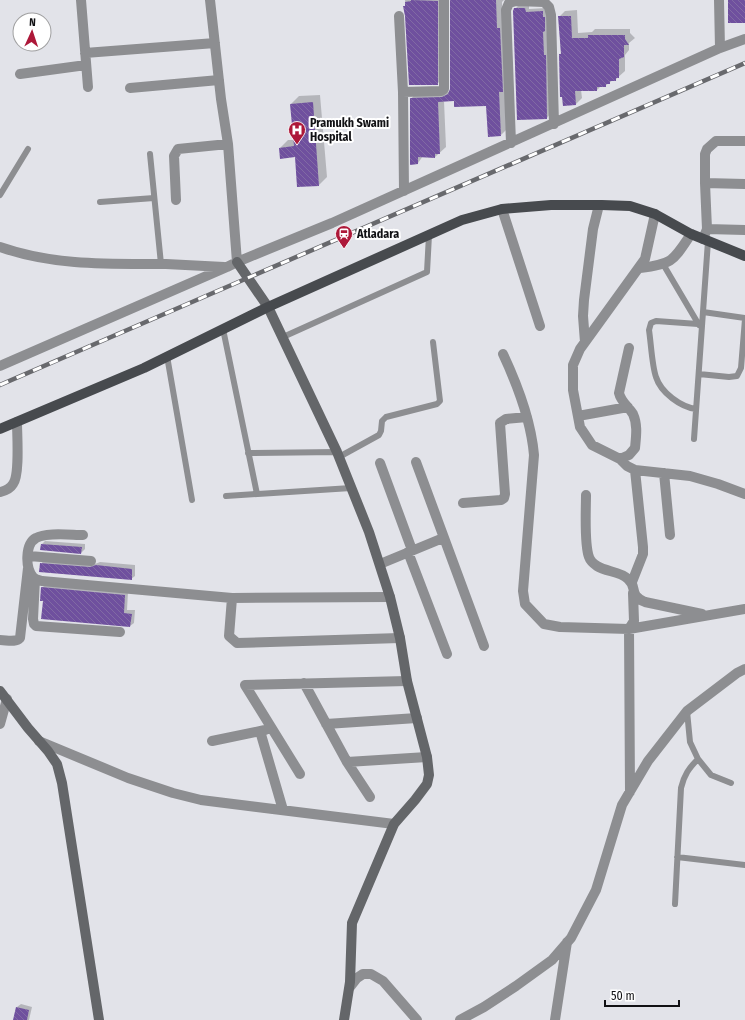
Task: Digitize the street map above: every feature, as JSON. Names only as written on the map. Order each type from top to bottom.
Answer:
[{"type":"main road","points":[[0,429],[144,368],[268,307],[429,234],[462,220],[502,209],[551,205],[630,206],[655,214],[691,234],[706,236],[745,256]]},
{"type":"street","points":[[81,0],[88,87]]},
{"type":"street","points":[[210,0],[228,144],[237,262],[268,307],[338,455],[351,488],[380,564],[390,597],[400,638],[406,681],[427,757],[429,775],[427,784],[394,824],[352,923],[350,987],[344,1020]]},
{"type":"street","points":[[403,92],[441,92],[444,88],[444,0]]},
{"type":"street","points":[[719,0],[720,48]]},
{"type":"street","points":[[511,143],[506,10],[509,3],[516,1],[544,2],[549,7],[551,15],[554,124]]},
{"type":"street","points":[[399,16],[403,92],[404,191]]},
{"type":"street","points":[[0,366],[237,262],[332,223],[720,48],[745,39]]},
{"type":"street","points":[[85,53],[215,43]]},
{"type":"street","points":[[20,74],[86,65]]},
{"type":"street","points":[[130,88],[219,80]]},
{"type":"street","points":[[745,141],[716,141],[707,149],[705,154],[706,236],[745,230]]},
{"type":"street","points":[[176,200],[174,156],[178,149],[228,144]]},
{"type":"street","points":[[705,183],[745,184]]},
{"type":"street","points":[[585,342],[582,316],[593,229],[599,205]]},
{"type":"street","points":[[502,209],[540,326]]},
{"type":"street","points":[[655,214],[645,259],[640,268],[580,349],[573,366],[573,390],[580,427],[592,445],[635,470],[690,476],[745,494]]},
{"type":"street","points":[[640,268],[669,262],[678,253],[691,234]]},
{"type":"street","points":[[0,247],[21,254],[75,263],[108,265],[162,264],[227,267]]},
{"type":"street","points":[[620,460],[629,455],[635,448],[636,422],[632,412],[620,398],[619,393],[629,348]]},
{"type":"street","points":[[503,354],[519,390],[533,441],[534,455],[523,591],[525,604],[544,624],[560,627],[629,629],[745,609]]},
{"type":"street","points":[[578,416],[628,407]]},
{"type":"street","points":[[463,503],[501,500],[504,498],[505,494],[500,423],[506,419],[527,417]]},
{"type":"street","points":[[0,492],[6,491],[13,484],[17,475],[17,422]]},
{"type":"street","points":[[416,462],[484,646]]},
{"type":"street","points":[[380,463],[447,654]]},
{"type":"street","points":[[630,792],[629,629],[634,621],[634,593],[632,582],[643,554],[635,470]]},
{"type":"street","points":[[664,473],[670,535]]},
{"type":"street","points":[[586,495],[586,548],[589,558],[597,566],[626,577],[632,582]]},
{"type":"street","points":[[0,640],[14,641],[20,638],[30,544],[37,537],[48,535],[83,535]]},
{"type":"street","points":[[380,564],[443,538]]},
{"type":"street","points":[[29,556],[91,561]]},
{"type":"street","points":[[28,568],[35,579],[33,620],[36,626],[120,632]]},
{"type":"street","points":[[35,579],[42,581],[232,598],[390,597]]},
{"type":"street","points":[[634,593],[638,600],[708,616]]},
{"type":"street","points":[[232,598],[229,636],[236,643],[400,638]]},
{"type":"street","points":[[460,1020],[484,1007],[552,960],[567,942],[596,890],[622,805],[648,761],[687,711],[737,673],[745,669]]},
{"type":"street","points":[[300,774],[245,685],[406,681]]},
{"type":"street","points":[[304,683],[347,762],[370,797]]},
{"type":"street","points":[[0,691],[57,764],[62,783],[99,1020]]},
{"type":"street","points":[[1,719],[7,699]]},
{"type":"street","points":[[326,724],[417,718]]},
{"type":"street","points":[[212,741],[271,728]]},
{"type":"street","points":[[260,731],[283,810]]},
{"type":"street","points":[[39,741],[128,778],[173,793],[202,800],[394,824]]},
{"type":"street","points":[[347,762],[427,757]]},
{"type":"street","points":[[555,1020],[567,942]]},
{"type":"street","points":[[350,987],[357,978],[363,974],[371,974],[383,981],[417,1020]]},
{"type":"lane","points":[[0,195],[28,149]]},
{"type":"lane","points":[[150,154],[162,264]]},
{"type":"lane","points":[[100,202],[154,198]]},
{"type":"lane","points":[[283,337],[427,272],[429,234]]},
{"type":"lane","points":[[694,439],[702,330],[706,236]]},
{"type":"lane","points":[[663,264],[702,330]]},
{"type":"lane","points":[[699,374],[729,377],[737,376],[741,368],[745,319],[703,312]]},
{"type":"lane","points":[[696,409],[688,408],[680,404],[664,391],[656,378],[649,330],[651,323],[656,321],[698,324]]},
{"type":"lane","points":[[223,329],[257,494]]},
{"type":"lane","points":[[248,452],[338,455],[379,435],[382,421],[386,417],[437,404],[440,401],[433,342]]},
{"type":"lane","points":[[167,356],[192,500]]},
{"type":"lane","points":[[226,496],[351,488]]},
{"type":"lane","points":[[687,711],[690,742],[698,759],[712,775],[731,783]]},
{"type":"lane","points":[[675,904],[681,788],[689,767],[698,759]]},
{"type":"lane","points":[[677,857],[745,865]]},
{"type":"building","points":[[411,0],[438,1],[438,85],[409,85],[405,16],[403,6],[405,6],[405,2]]},
{"type":"building","points":[[450,0],[496,0],[497,28],[500,28],[503,92],[499,92],[501,136],[488,137],[486,106],[454,107],[454,101],[438,102],[440,154],[435,154],[435,158],[418,157],[418,164],[410,165],[410,98],[442,97],[448,94],[450,89]]},
{"type":"building","points":[[728,0],[745,0],[745,23],[728,23]]},
{"type":"building","points":[[514,8],[525,8],[526,12],[543,11],[543,17],[545,17],[545,31],[543,32],[544,55],[546,55],[547,119],[517,120]]},
{"type":"building","points":[[558,16],[571,16],[572,38],[588,38],[588,35],[625,35],[625,39],[629,45],[624,45],[624,57],[619,59],[619,78],[616,78],[616,81],[610,81],[610,84],[606,84],[606,87],[597,87],[597,91],[575,91],[576,105],[563,106],[562,97],[560,97],[559,54],[561,54]]},
{"type":"building","points":[[313,102],[319,186],[297,187],[295,157],[280,159],[279,148],[294,146],[290,104]]},
{"type":"building","points":[[41,544],[82,547],[81,554],[40,550]]},
{"type":"building","points":[[40,563],[90,567],[96,565],[132,569],[132,580],[39,572]]},
{"type":"building","points":[[41,587],[125,595],[124,613],[132,614],[130,627],[41,619],[43,601],[40,601]]},
{"type":"building","points":[[16,1007],[29,1010],[27,1020],[13,1020]]},
{"type":"railway","points":[[0,385],[745,63]]},
{"type":"place","name":"Pramukh Swami Hospital","points":[[297,145]]},
{"type":"place","name":"Atladara","points":[[344,249]]}]
